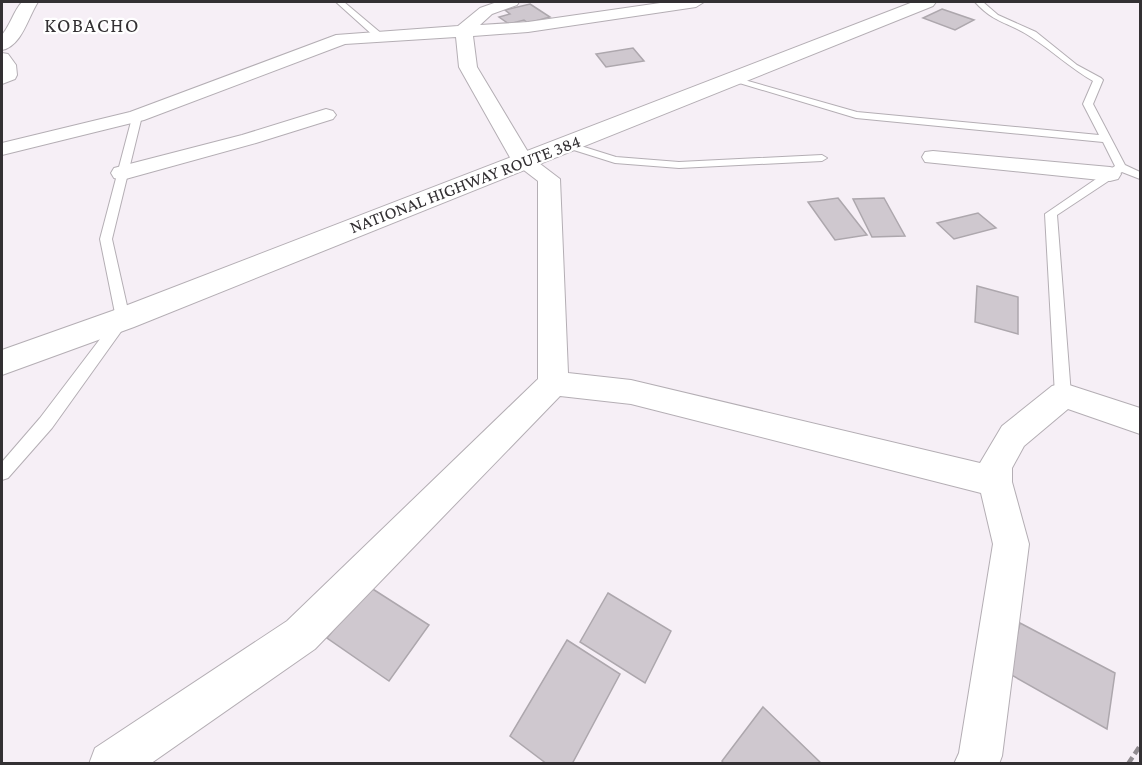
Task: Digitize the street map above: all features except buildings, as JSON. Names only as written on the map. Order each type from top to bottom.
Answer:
[{"type":"highway","name":"NATIONAL HIGHWAY ROUTE 384","points":[[2,363],[123,319],[927,2]]},
{"type":"street","points":[[2,45],[21,24],[23,11],[30,2]]},
{"type":"street","points":[[464,30],[486,11],[511,2]]},
{"type":"street","points":[[2,149],[137,116],[342,39],[528,27],[696,2]]},
{"type":"street","points":[[111,764],[301,635],[553,383],[549,179],[523,160],[468,67],[464,30]]},
{"type":"street","points":[[2,58],[7,65],[8,75],[2,78]]},
{"type":"street","points":[[122,173],[249,139],[326,115]]},
{"type":"street","points":[[933,157],[1115,170]]},
{"type":"street","points":[[553,383],[632,392],[995,482]]},
{"type":"street","points":[[976,764],[980,756],[1011,544],[995,482],[995,466],[1013,436],[1064,395],[1140,420]]},
{"type":"lane","points":[[340,2],[379,36]]},
{"type":"lane","points":[[979,2],[995,17],[1033,34],[1074,67],[1098,81],[1088,104],[1106,139],[1115,170]]},
{"type":"lane","points":[[731,79],[856,115],[1106,139]]},
{"type":"lane","points":[[2,473],[46,423],[123,319],[106,239],[137,116]]},
{"type":"lane","points":[[565,144],[615,160],[679,165],[822,158]]},
{"type":"lane","points":[[1064,395],[1051,214],[1115,170],[1140,176]]},
{"type":"path","points":[[1128,764],[1140,746]]},
{"type":"district","name":"KOBACHO","points":[[92,25]]}]
